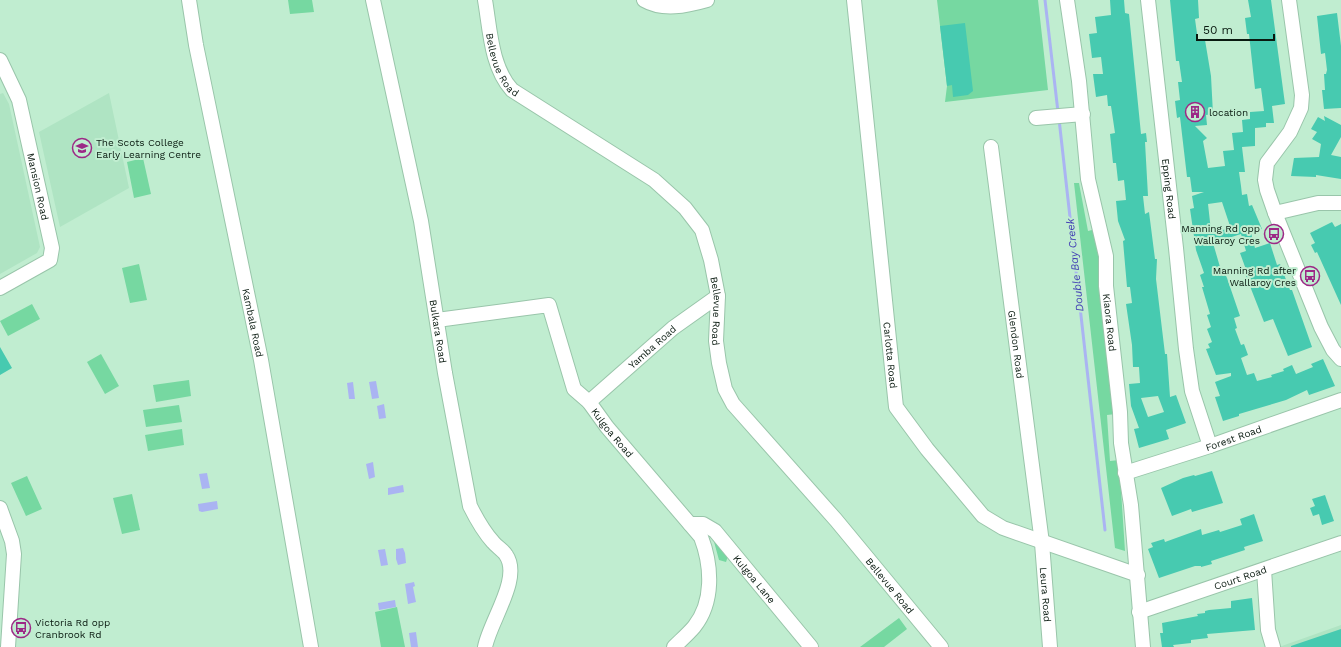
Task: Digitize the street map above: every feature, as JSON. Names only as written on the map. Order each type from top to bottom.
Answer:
[{"type":"street","name":"Kambala Road","points":[[189,0],[196,45],[261,360],[311,647]]},
{"type":"street","name":"Bulkara Road","points":[[373,0],[421,220],[445,373],[470,506],[479,525],[506,555],[511,570],[509,587],[488,634],[485,647]]},
{"type":"street","name":"Bellevue Road","points":[[485,0],[491,37],[498,63],[506,83],[512,90],[527,101],[654,180],[685,208],[702,230],[711,260],[718,296],[716,341],[719,363],[725,389],[733,404],[836,520],[941,647]]},
{"type":"street","points":[[644,0],[658,6],[672,7],[706,0]]},
{"type":"street","name":"Carlotta Road","points":[[854,0],[896,407],[927,449],[983,516],[1002,528],[1138,575]]},
{"type":"street","name":"Kiaora Road","points":[[1067,0],[1076,115],[1088,179],[1106,256],[1106,286],[1125,473],[1131,504],[1143,647]]},
{"type":"street","name":"Epping Road","points":[[1148,0],[1186,349],[1192,391],[1210,446]]},
{"type":"street","points":[[1289,0],[1302,95],[1301,108],[1290,132],[1267,163],[1265,180],[1275,213],[1321,327],[1341,360]]},
{"type":"street","name":"Mansion Road","points":[[0,60],[19,100],[52,248],[50,260],[0,288]]},
{"type":"street","points":[[1043,118],[1076,115]]},
{"type":"street","name":"Glendon Road","points":[[991,147],[1042,543]]},
{"type":"street","points":[[1275,213],[1318,203],[1341,203]]},
{"type":"street","name":"Yamba Road","points":[[589,402],[673,328],[718,296]]},
{"type":"street","name":"Kulgoa Road","points":[[437,320],[549,305],[574,389],[589,402],[607,427],[701,537],[707,553],[709,590],[704,607],[694,627],[674,647]]},
{"type":"street","name":"Forest Road","points":[[1125,473],[1210,446],[1341,400]]},
{"type":"street","points":[[0,508],[12,541],[14,554],[8,647]]},
{"type":"street","name":"Kulgoa Lane","points":[[690,524],[703,524],[715,531],[812,647]]},
{"type":"street","name":"Leura Road","points":[[1042,543],[1050,647]]},
{"type":"street","name":"Court Road","points":[[1139,612],[1341,543]]},
{"type":"street","points":[[1264,570],[1268,630],[1273,647]]},
{"type":"shaded area","points":[[3,93],[9,104],[40,247],[37,253],[0,274],[0,94]]},
{"type":"shaded area","name":"The Scots College Early Learning Centre","points":[[109,93],[129,188],[60,227],[39,132]]},
{"type":"shaded area","points":[[1341,625],[1341,647],[1279,647]]},
{"type":"green space","points":[[288,0],[312,0],[314,12],[290,14]]},
{"type":"green space","points":[[937,0],[1038,0],[1048,90],[945,102],[947,86]]},
{"type":"green space","points":[[143,158],[151,194],[134,198],[127,162]]},
{"type":"green space","points":[[1074,183],[1079,183],[1088,231],[1096,229],[1102,266],[1116,414],[1107,415],[1110,461],[1119,460],[1125,551],[1115,548]]},
{"type":"green space","points":[[139,264],[147,300],[130,303],[122,268]]},
{"type":"green space","points":[[32,304],[40,319],[8,336],[0,321]]},
{"type":"green space","points":[[101,354],[119,386],[105,394],[87,362]]},
{"type":"green space","points":[[189,380],[191,396],[156,402],[153,385]]},
{"type":"green space","points":[[179,405],[182,422],[146,427],[143,410]]},
{"type":"green space","points":[[182,429],[184,445],[148,451],[145,435]]},
{"type":"green space","points":[[27,476],[42,509],[26,516],[11,483]]},
{"type":"green space","points":[[132,494],[140,530],[122,534],[113,498]]},
{"type":"green space","points":[[713,538],[728,556],[726,562],[719,560]]},
{"type":"green space","points":[[397,607],[405,647],[381,647],[375,612]]},
{"type":"green space","points":[[899,618],[907,629],[884,647],[860,647]]},
{"type":"water","points":[[376,381],[379,398],[372,399],[369,382]]},
{"type":"water","points":[[353,382],[355,399],[349,399],[347,383]]},
{"type":"water","points":[[384,404],[386,418],[379,419],[377,406]]},
{"type":"water","points":[[373,462],[375,477],[369,479],[366,464]]},
{"type":"water","points":[[207,473],[210,488],[202,489],[199,474]]},
{"type":"water","points":[[403,485],[404,492],[388,495],[388,488]]},
{"type":"water","points":[[217,501],[218,509],[202,512],[199,511],[198,504]]},
{"type":"water","points":[[403,548],[406,563],[398,565],[396,559],[396,549]]},
{"type":"water","points":[[385,549],[388,565],[381,566],[378,550]]},
{"type":"water","points":[[414,582],[415,586],[413,587],[416,602],[408,604],[405,584]]},
{"type":"water","points":[[395,600],[396,607],[379,610],[378,603]]},
{"type":"water","points":[[416,632],[418,647],[411,647],[409,633]]},
{"type":"building","points":[[1110,0],[1124,0],[1125,13],[1129,14],[1141,134],[1146,133],[1147,142],[1145,142],[1148,196],[1143,196],[1145,214],[1149,212],[1155,259],[1157,259],[1156,279],[1165,354],[1167,354],[1170,397],[1176,395],[1186,423],[1166,430],[1169,439],[1139,448],[1134,429],[1139,428],[1131,406],[1129,384],[1140,383],[1139,367],[1133,367],[1132,345],[1126,304],[1132,303],[1130,287],[1127,287],[1123,241],[1125,240],[1118,221],[1116,201],[1126,200],[1124,180],[1118,181],[1116,163],[1113,163],[1110,134],[1115,133],[1111,106],[1108,106],[1107,95],[1096,97],[1093,74],[1103,74],[1101,57],[1092,58],[1089,34],[1097,33],[1095,17],[1111,15]],"holes":[[[1158,396],[1164,412],[1148,417],[1141,398]]]},
{"type":"building","points":[[1170,0],[1198,0],[1199,18],[1195,19],[1198,41],[1205,40],[1211,76],[1213,114],[1206,115],[1207,125],[1195,126],[1207,138],[1203,141],[1208,168],[1225,166],[1223,151],[1234,150],[1232,133],[1243,132],[1242,120],[1250,119],[1250,112],[1264,111],[1261,88],[1255,89],[1249,34],[1247,34],[1245,18],[1251,17],[1248,0],[1271,0],[1285,104],[1272,106],[1274,123],[1266,123],[1266,127],[1255,128],[1255,146],[1242,147],[1245,172],[1239,172],[1242,195],[1247,194],[1249,206],[1252,205],[1262,229],[1251,233],[1255,248],[1270,243],[1277,265],[1280,264],[1290,290],[1292,290],[1312,347],[1288,356],[1273,319],[1264,322],[1246,276],[1248,275],[1240,253],[1246,251],[1241,234],[1213,243],[1220,267],[1222,267],[1227,278],[1240,316],[1234,318],[1237,328],[1235,329],[1241,345],[1244,344],[1248,355],[1241,358],[1247,375],[1254,373],[1257,381],[1272,377],[1271,375],[1284,371],[1283,369],[1292,365],[1296,374],[1313,367],[1311,364],[1323,359],[1335,386],[1309,395],[1307,390],[1286,400],[1239,414],[1239,416],[1223,421],[1215,397],[1220,396],[1215,382],[1231,376],[1231,373],[1216,375],[1206,349],[1210,348],[1208,344],[1212,342],[1207,329],[1211,327],[1207,315],[1210,314],[1202,287],[1204,287],[1200,275],[1204,273],[1196,250],[1190,209],[1194,208],[1192,196],[1204,192],[1192,192],[1190,177],[1187,177],[1180,117],[1177,118],[1175,101],[1180,100],[1178,82],[1182,82],[1179,61],[1176,61]],"holes":[[[1222,202],[1231,229],[1211,231],[1208,204]]]},
{"type":"building","points":[[1337,13],[1341,46],[1341,108],[1324,109],[1322,90],[1325,90],[1324,74],[1326,74],[1327,70],[1325,53],[1321,54],[1317,16]]},
{"type":"building","points":[[965,23],[973,91],[968,95],[953,97],[952,85],[947,86],[940,26]]},
{"type":"building","points":[[1324,116],[1341,125],[1341,137],[1331,155],[1341,157],[1341,179],[1316,175],[1316,177],[1291,176],[1294,158],[1319,157],[1321,144],[1312,139],[1317,132],[1311,129],[1318,117],[1325,121]]},
{"type":"building","points":[[1332,222],[1335,227],[1341,224],[1341,305],[1317,252],[1315,253],[1311,245],[1315,243],[1310,233]]},
{"type":"building","points":[[0,347],[12,368],[0,375]]},
{"type":"building","points":[[1212,471],[1223,503],[1192,512],[1191,509],[1172,516],[1161,488],[1183,478]]},
{"type":"building","points":[[1325,495],[1334,521],[1322,525],[1319,514],[1313,516],[1310,508],[1315,506],[1312,499]]},
{"type":"building","points":[[1254,514],[1263,541],[1244,547],[1245,550],[1211,561],[1212,564],[1201,567],[1195,566],[1159,578],[1148,549],[1153,547],[1151,543],[1164,539],[1165,542],[1201,529],[1202,535],[1219,530],[1220,532],[1242,525],[1240,519]]},
{"type":"building","points":[[1252,598],[1255,630],[1207,634],[1208,638],[1191,640],[1191,643],[1173,645],[1174,647],[1162,647],[1160,633],[1163,633],[1162,623],[1198,616],[1197,614],[1205,613],[1205,611],[1209,610],[1231,608],[1231,601]]},
{"type":"building","points":[[1341,629],[1341,647],[1291,647],[1291,646]]},
{"type":"waterway","name":"Double Bay Creek","points":[[1045,0],[1058,112]]},
{"type":"waterway","name":"Double Bay Creek","points":[[1059,119],[1105,530]]},
{"type":"place","name":"location","points":[[1195,112]]},
{"type":"place","name":"The Scots College Early Learning Centre","points":[[82,148]]},
{"type":"place","name":"Manning Rd opp Wallaroy Cres","points":[[1274,234]]},
{"type":"place","name":"Manning Rd after Wallaroy Cres","points":[[1310,276]]},
{"type":"place","name":"Victoria Rd opp Cranbrook Rd","points":[[21,628]]}]
